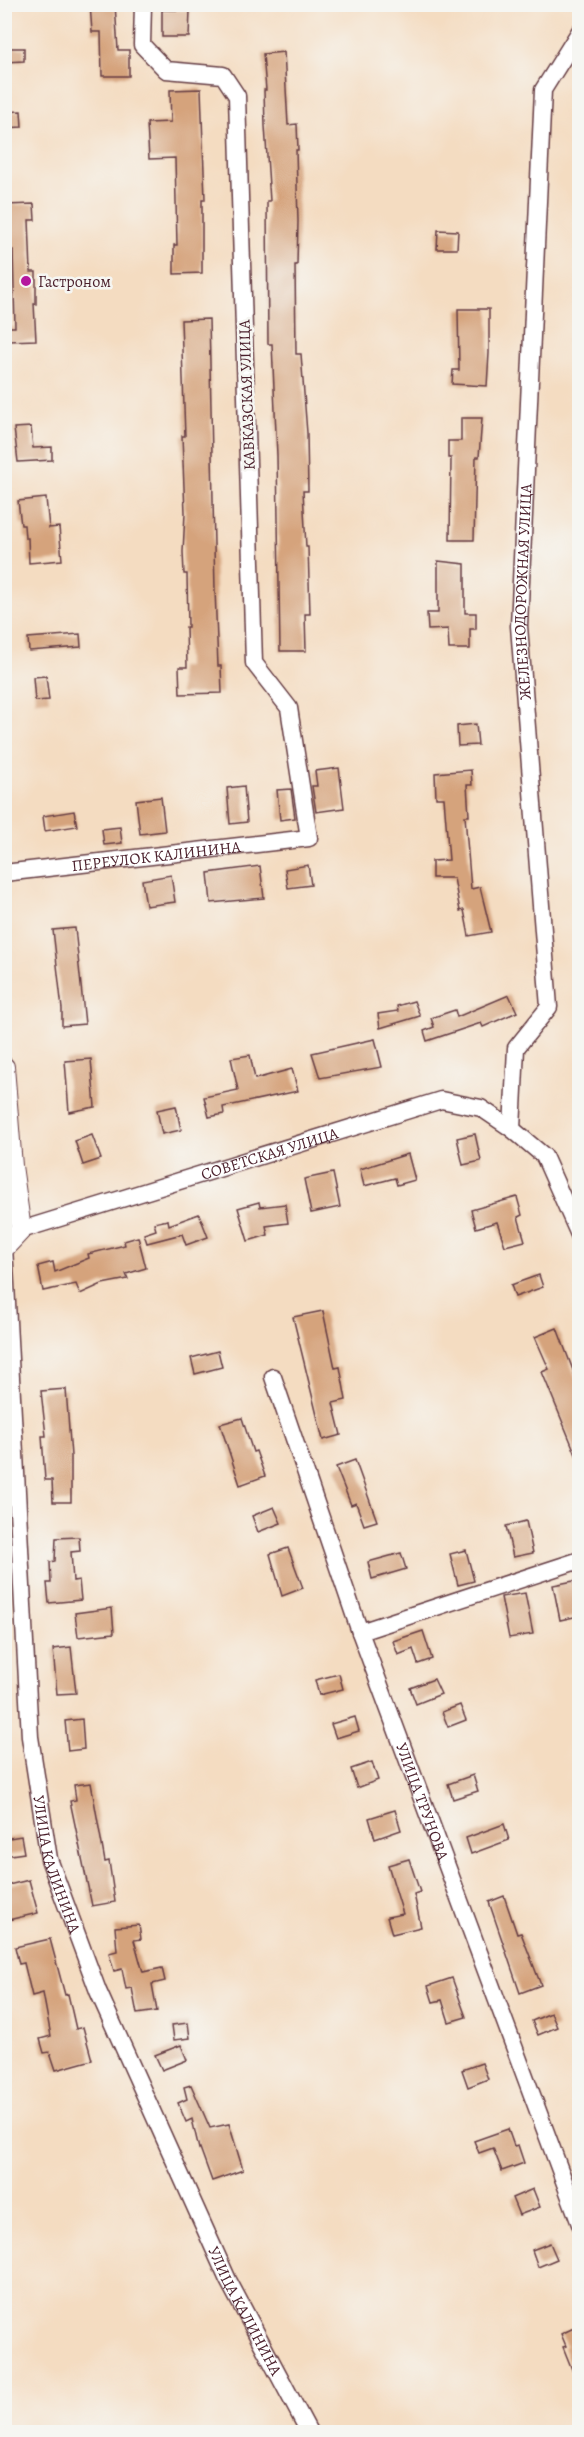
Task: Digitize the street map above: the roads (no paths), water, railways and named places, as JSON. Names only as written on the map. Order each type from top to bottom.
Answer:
[{"type":"street","name":"КАВКАЗСКАЯ УЛИЦА","points":[[143,4],[142,45],[165,70],[223,75],[237,96],[254,663],[289,708],[309,838]]},
{"type":"street","name":"ЖЕЛЕЗНОДОРОЖНАЯ УЛИЦА","points":[[512,1129],[516,1048],[549,1007],[519,626],[543,90],[579,31]]},
{"type":"street","name":"ПЕРЕУЛОК КАЛИНИНА","points":[[4,873],[309,838]]},
{"type":"street","points":[[4,1067],[12,1166],[21,1230],[5,1246]]},
{"type":"street","name":"СОВЕТСКАЯ УЛИЦА","points":[[21,1230],[441,1100],[481,1108],[512,1129]]},
{"type":"street","points":[[512,1129],[544,1156],[579,1236]]},
{"type":"street","name":"УЛИЦА КАЛИНИНА","points":[[5,1246],[30,1737],[50,1859],[98,1991],[228,2280],[309,2433]]},
{"type":"street","name":"УЛИЦА ТРУНОВА","points":[[273,1377],[360,1632],[579,2224]]},
{"type":"street","points":[[360,1632],[579,1560]]},
{"type":"place","name":"Гастроном","points":[[26,281]]}]
